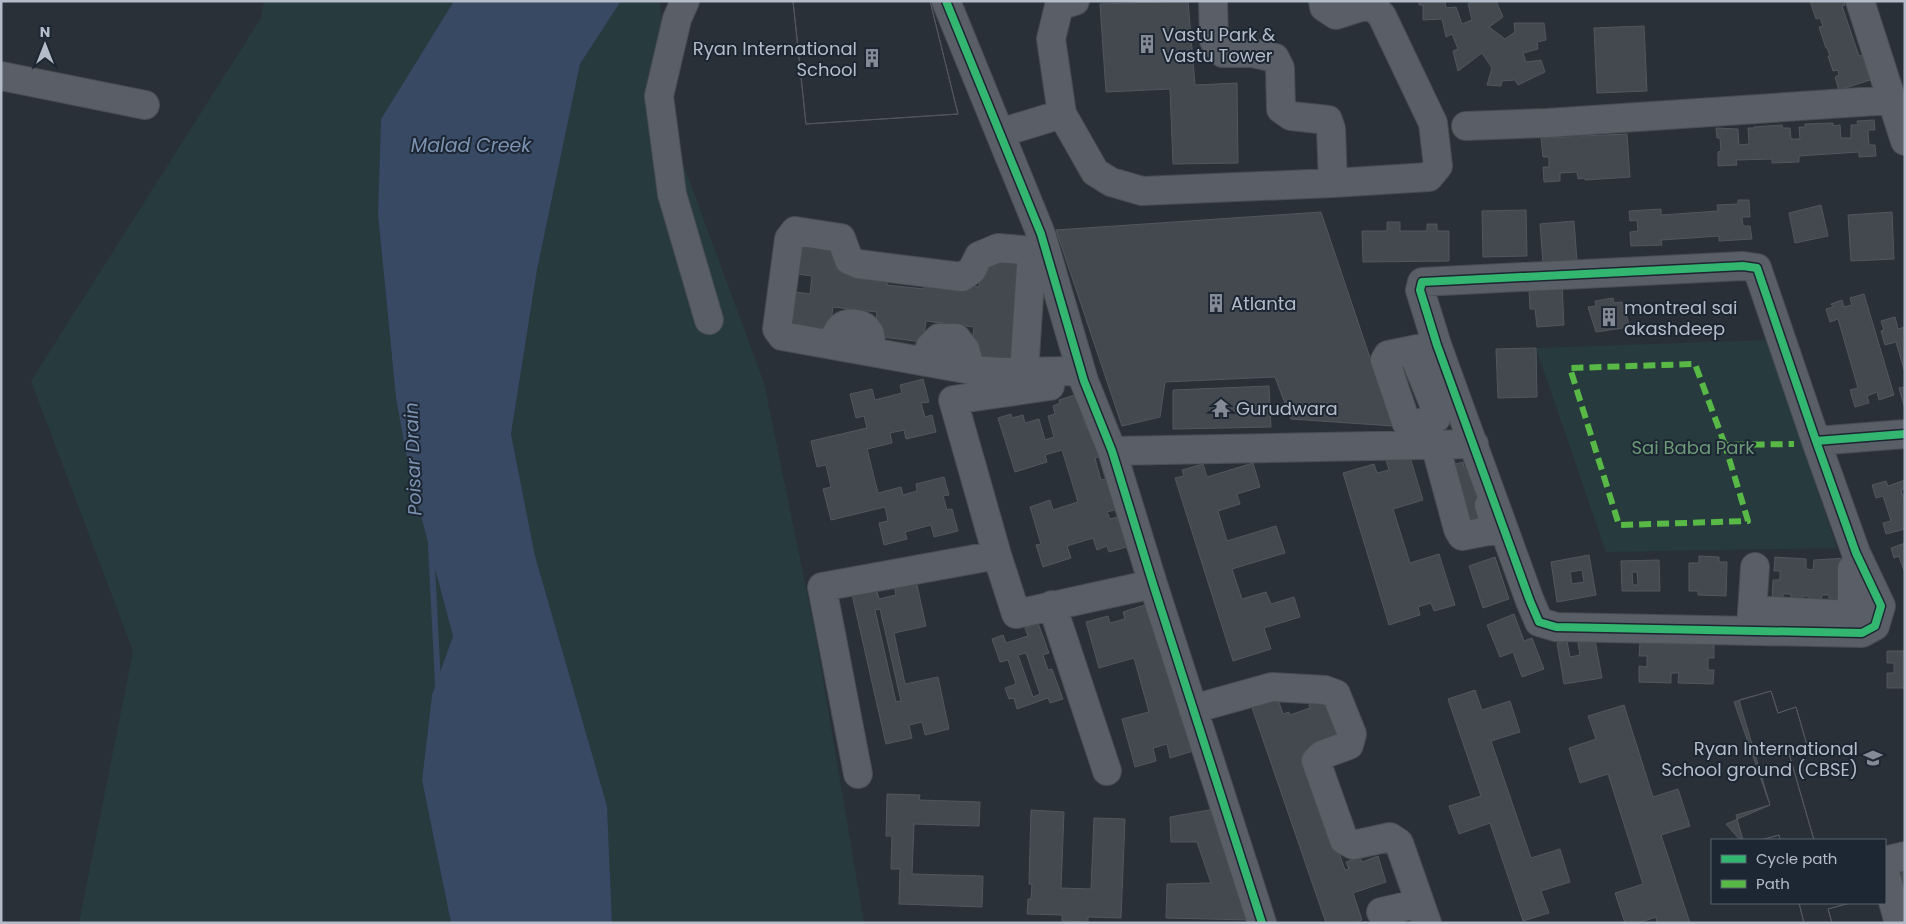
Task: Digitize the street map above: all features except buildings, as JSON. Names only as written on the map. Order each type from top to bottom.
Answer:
[{"type":"street","points":[[685,1],[678,19],[659,96],[672,194],[708,320]]},
{"type":"street","points":[[946,1],[1000,133],[1082,376],[1112,451],[1262,923]]},
{"type":"street","points":[[1076,1],[1060,6],[1051,39],[1062,114],[1095,172],[1112,182],[1142,191],[1429,177],[1438,166],[1433,123],[1382,16],[1374,7],[1361,7],[1336,14],[1324,7],[1323,1]]},
{"type":"street","points":[[1213,1],[1214,41],[1223,53],[1253,53],[1275,58],[1280,68],[1281,110],[1292,116],[1328,120],[1331,129],[1333,183]]},
{"type":"street","points":[[1860,1],[1905,141]]},
{"type":"street","points":[[1,76],[145,105]]},
{"type":"street","points":[[1466,126],[1891,100]]},
{"type":"street","points":[[1000,133],[1062,114]]},
{"type":"street","points":[[1039,251],[998,248],[979,256],[972,270],[962,277],[858,264],[849,260],[841,238],[795,231],[789,239],[777,330],[782,336],[971,370],[1082,376]]},
{"type":"street","points":[[1024,372],[1039,251]]},
{"type":"street","points":[[1425,348],[1388,356],[1385,360],[1406,422],[1410,426],[1441,429],[1474,444],[1489,493],[1496,528],[1494,530],[1462,536],[1458,529],[1441,429],[1425,348],[1420,290],[1422,282],[1733,267],[1757,268],[1856,553],[1881,606],[1875,626],[1862,633],[1852,624],[1751,620],[1556,627],[1539,622],[1530,602],[1489,493],[1477,464],[1473,460],[1465,459],[1441,429]]},
{"type":"street","points":[[1082,376],[953,400],[1016,614],[1153,584]]},
{"type":"street","points":[[1112,451],[1441,429],[1474,444]]},
{"type":"street","points":[[1816,441],[1905,434]]},
{"type":"street","points":[[858,774],[822,587],[997,554]]},
{"type":"street","points":[[1751,620],[1755,567]]},
{"type":"street","points":[[1852,569],[1852,624]]},
{"type":"street","points":[[1052,605],[1107,771]]},
{"type":"street","points":[[1193,709],[1272,687],[1325,690],[1336,694],[1352,734],[1349,745],[1322,755],[1316,761],[1344,840],[1353,845],[1390,837],[1399,843],[1424,913],[1381,912]]},
{"type":"street","points":[[1886,869],[1888,860],[1905,856]]},
{"type":"street","points":[[1886,877],[1899,923]]},
{"type":"green space","points":[[264,1],[454,1],[381,119],[378,214],[396,398],[410,475],[453,636],[432,695],[422,780],[451,923],[79,923],[133,651],[31,381],[261,18]]},
{"type":"green space","points":[[621,1],[660,1],[668,123],[764,383],[815,632],[864,923],[612,923],[607,806],[535,556],[511,434],[537,270],[580,64]]},
{"type":"green space","name":"Sai Baba Park","points":[[1767,340],[1837,548],[1606,552],[1536,348]]},
{"type":"water","name":"Malad Creek","points":[[454,1],[621,1],[580,64],[537,270],[511,434],[535,556],[607,806],[612,923],[451,923],[422,780],[432,695],[453,636],[410,475],[396,398],[378,214],[381,119]]},
{"type":"waterway","name":"Poisar Drain","points":[[431,546],[438,684]]},
{"type":"marked path","points":[[1725,445],[1695,364],[1570,368],[1619,525],[1748,521],[1725,445],[1794,444]]},
{"type":"cycle path","points":[[946,1],[1041,234],[1084,381],[1112,451],[1262,923]]},
{"type":"cycle path","points":[[1816,441],[1757,268],[1743,266],[1422,282],[1420,290],[1437,345],[1539,622],[1556,627],[1862,633],[1875,626],[1881,606],[1856,553],[1816,441],[1905,434]]},
{"type":"place","name":"Vastu Park & Vastu Tower","points":[[1147,44]]},
{"type":"place","name":"Ryan International School","points":[[872,58]]},
{"type":"place","name":"Atlanta","points":[[1216,303]]},
{"type":"place","name":"montreal sai akashdeep","points":[[1609,317]]},
{"type":"place","name":"Gurudwara","points":[[1221,408]]},
{"type":"place","name":"Ryan International School ground (CBSE)","points":[[1873,758]]}]
